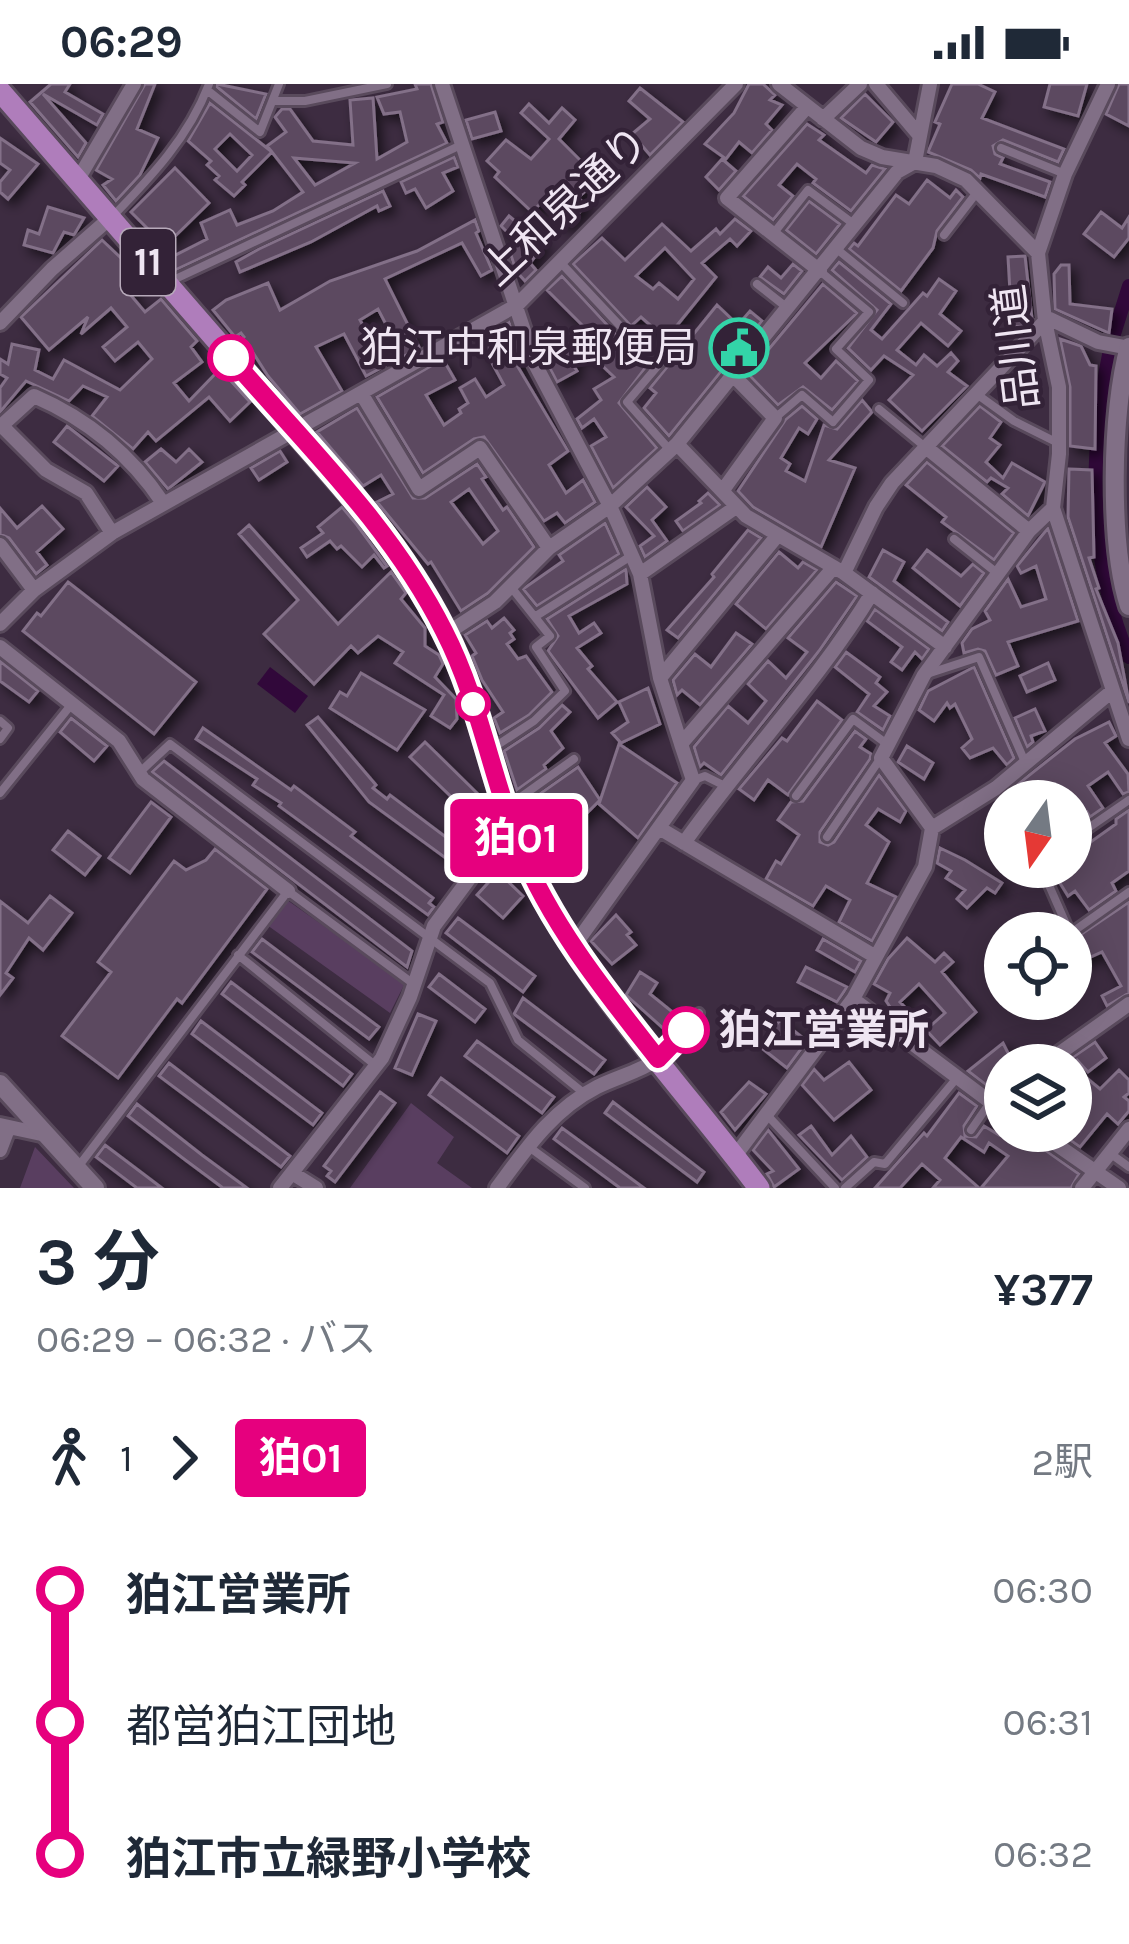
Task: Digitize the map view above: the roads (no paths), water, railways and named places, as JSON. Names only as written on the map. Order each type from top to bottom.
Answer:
[{"type":"main road","name":"11","points":[[7,92],[77,181],[385,536],[446,634],[509,819],[535,880],[574,946],[759,1188]]},
{"type":"street","points":[[77,181],[134,84]]},
{"type":"street","points":[[442,84],[535,364],[640,574],[660,678],[693,781],[574,946]]},
{"type":"street","name":"上和泉通り","points":[[0,624],[34,590],[112,533],[518,305],[736,84]]},
{"type":"street","name":"品川道","points":[[779,84],[861,148],[882,157],[936,166],[979,190],[1038,253],[1045,321],[1059,386],[1053,508],[1129,739]]},
{"type":"street","points":[[823,118],[860,84]]},
{"type":"street","points":[[876,84],[920,136]]},
{"type":"street","points":[[446,634],[511,587],[549,548],[610,506],[674,447],[897,172],[915,162],[930,84]]},
{"type":"street","points":[[1038,253],[1065,174],[1108,84]]},
{"type":"street","points":[[807,107],[727,198],[820,271]]},
{"type":"street","points":[[0,323],[110,218]]},
{"type":"street","points":[[681,743],[839,570],[892,483],[1049,319],[1098,342],[1129,348],[1119,405],[1118,539],[1129,606]]},
{"type":"street","points":[[724,490],[775,418],[731,373]]},
{"type":"street","points":[[361,393],[418,489],[480,448],[549,548]]},
{"type":"street","points":[[112,533],[86,493],[46,470],[1,426],[34,396],[69,411],[139,468],[163,503]]},
{"type":"street","points":[[674,447],[724,490],[736,507],[872,592],[945,647]]},
{"type":"street","points":[[926,448],[1029,531]]},
{"type":"street","points":[[640,574],[736,507]]},
{"type":"street","points":[[735,1156],[853,999],[925,867],[932,828],[884,751],[924,675],[1029,531],[1053,508]]},
{"type":"street","points":[[660,678],[777,536]]},
{"type":"street","points":[[0,545],[34,590]]},
{"type":"street","points":[[684,844],[724,786],[841,644],[872,592]]},
{"type":"street","points":[[0,647],[119,741],[139,773],[288,891]]},
{"type":"street","points":[[932,828],[996,788],[1111,692]]},
{"type":"street","points":[[280,1188],[376,1066],[415,985],[434,926],[509,819]]},
{"type":"street","points":[[659,828],[876,957]]},
{"type":"street","points":[[853,999],[984,1099]]},
{"type":"street","points":[[1073,1044],[1129,1004]]},
{"type":"street","points":[[499,1188],[549,1120],[585,1094],[658,1059]]},
{"type":"street","points":[[0,1084],[94,1188]]},
{"type":"street","points":[[0,1150],[4,1127],[46,1135]]},
{"type":"street","points":[[1082,1188],[1129,1129]]},
{"type":"street","points":[[1067,1152],[1119,1188]]},
{"type":"street","points":[[292,1172],[316,1188]]},
{"type":"lane","points":[[110,218],[158,170],[208,87],[260,132],[279,84]]},
{"type":"lane","points":[[273,101],[305,101],[387,84]]},
{"type":"lane","points":[[166,284],[460,145]]},
{"type":"lane","points":[[1000,148],[1065,174]]},
{"type":"lane","points":[[773,233],[808,190],[856,226]]},
{"type":"lane","points":[[944,235],[979,190]]},
{"type":"lane","points":[[838,250],[903,302]]},
{"type":"lane","points":[[560,262],[638,345]]},
{"type":"lane","points":[[775,418],[802,395],[832,422],[869,380],[836,349],[869,312],[820,271]]},
{"type":"lane","points":[[757,284],[784,306]]},
{"type":"lane","points":[[673,348],[628,396],[628,402],[674,447]]},
{"type":"lane","points":[[977,394],[1014,422],[1059,443]]},
{"type":"lane","points":[[879,409],[926,448]]},
{"type":"lane","points":[[954,539],[997,573]]},
{"type":"lane","points":[[536,616],[632,555]]},
{"type":"lane","points":[[489,751],[534,721],[566,691],[536,647],[550,636],[511,587]]},
{"type":"lane","points":[[924,675],[980,657],[1025,762]]},
{"type":"lane","points":[[0,793],[72,704]]},
{"type":"lane","points":[[796,796],[853,719],[884,751],[827,837]]},
{"type":"lane","points":[[0,721],[8,728],[0,739]]},
{"type":"lane","points":[[139,773],[170,745],[490,983],[518,1040],[585,1094]]},
{"type":"lane","points":[[509,819],[574,759]]},
{"type":"lane","points":[[693,781],[705,776],[724,786]]},
{"type":"lane","points":[[1092,826],[1129,800]]},
{"type":"lane","points":[[77,1168],[288,891],[415,985]]},
{"type":"lane","points":[[1092,918],[1129,892]]},
{"type":"lane","points":[[238,955],[376,1066]]},
{"type":"lane","points":[[658,1059],[672,1049],[699,1013]]},
{"type":"lane","points":[[845,1188],[874,1162],[884,1164],[957,1079]]},
{"type":"lane","points":[[970,1130],[984,1111]]},
{"type":"lane","points":[[766,1115],[836,1188]]},
{"type":"lane","points":[[528,1146],[585,1188]]},
{"type":"lane","points":[[1109,1154],[1129,1167]]},
{"type":"waterway","points":[[1114,334],[1129,286]]},
{"type":"waterway","points":[[1109,355],[1098,431],[1096,508],[1106,584],[1129,657]]},
{"type":"place","name":"狛江中和泉郵便局","points":[[739,348]]},
{"type":"place","name":"狛江営業所","points":[[686,1030]]}]
